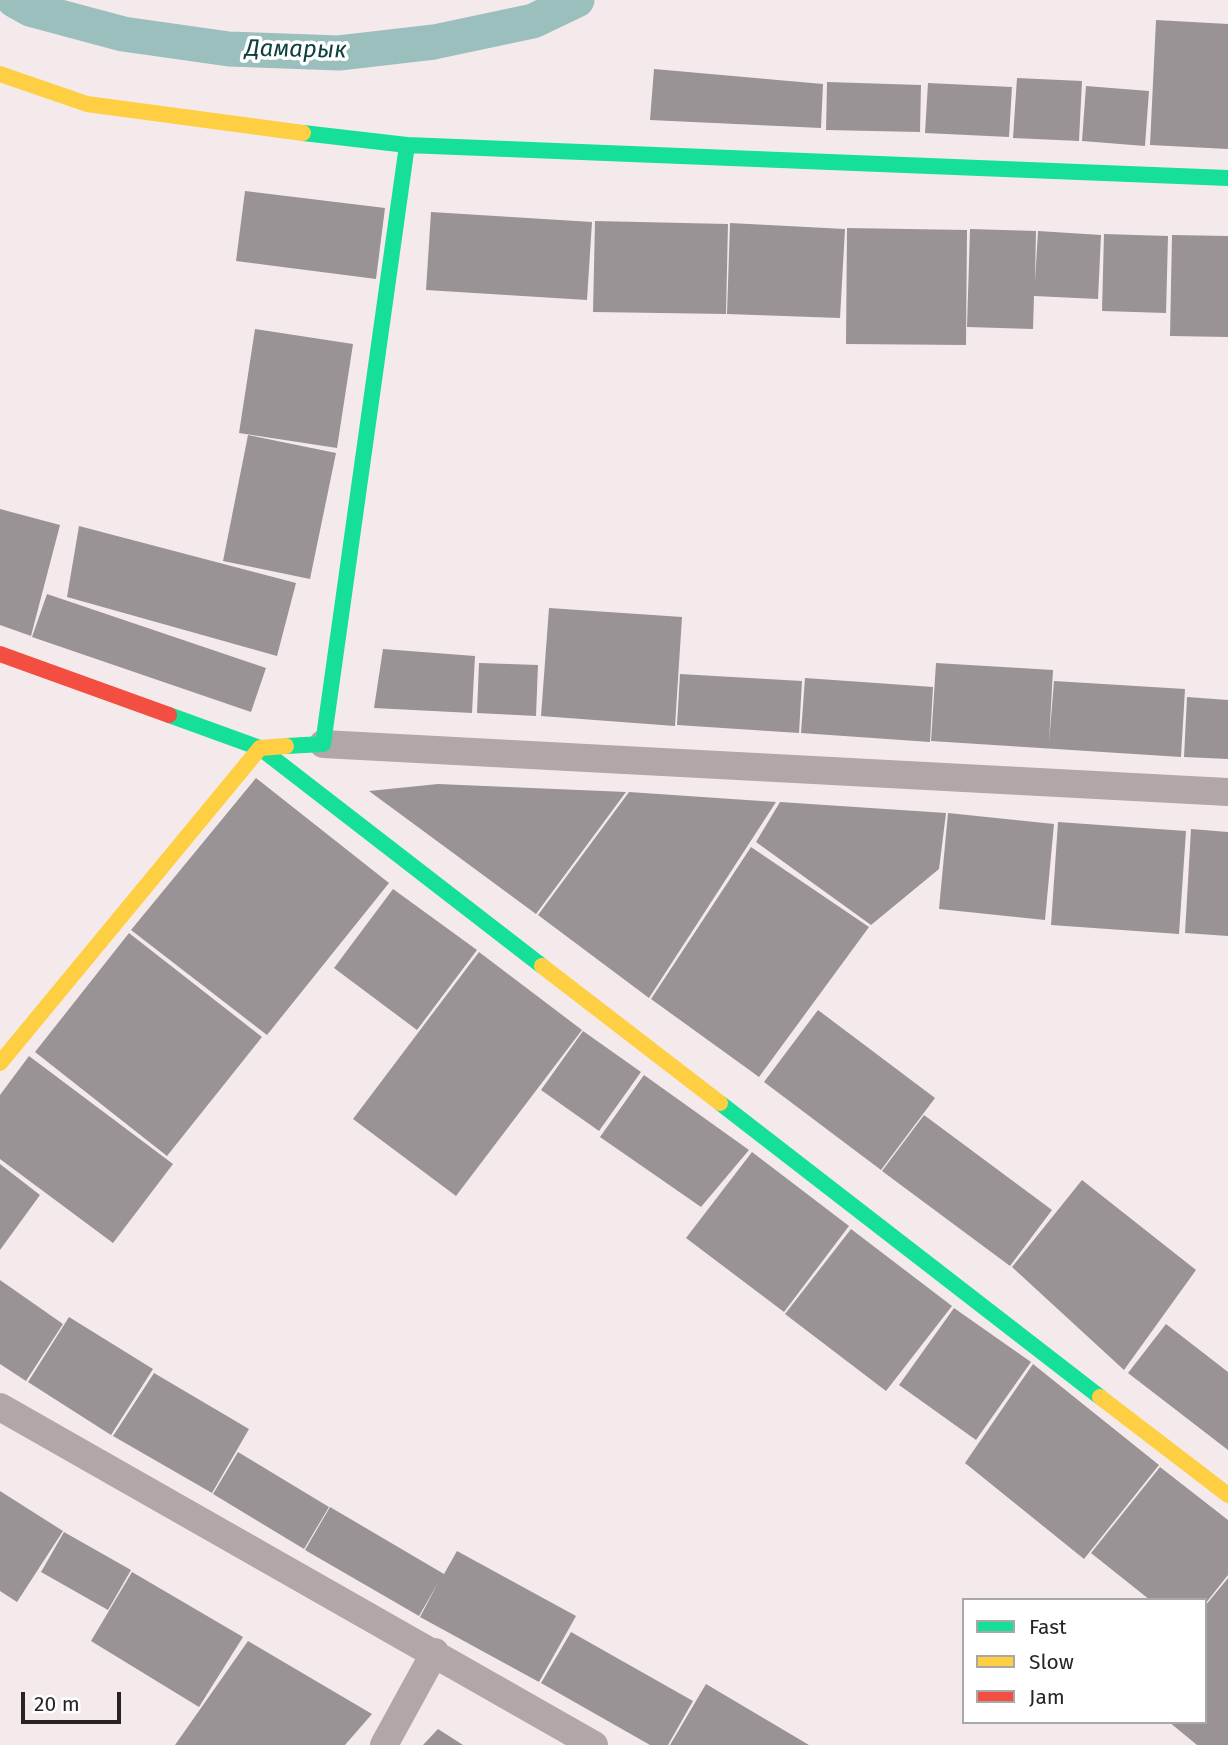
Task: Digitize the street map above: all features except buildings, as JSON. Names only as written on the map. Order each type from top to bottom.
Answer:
[{"type":"street","points":[[0,74],[87,104],[130,112],[407,145],[1228,177]]},
{"type":"street","points":[[323,744],[407,145]]},
{"type":"street","points":[[0,654],[260,748],[1228,1495]]},
{"type":"street","points":[[0,1063],[260,748],[323,744],[1228,792]]},
{"type":"street","points":[[0,1407],[435,1652],[594,1745]]},
{"type":"street","points":[[384,1745],[435,1652]]},
{"type":"waterway","name":"Дамарык","points":[[14,0],[30,9],[123,34],[229,49],[339,53],[434,42],[533,21],[577,0]]},
{"type":"traffic: fast","points":[[303,133],[407,145],[1228,178]]},
{"type":"traffic: fast","points":[[286,746],[323,744],[407,145]]},
{"type":"traffic: fast","points":[[169,715],[260,748],[542,966]]},
{"type":"traffic: fast","points":[[720,1103],[1100,1397]]},
{"type":"traffic: slow","points":[[0,74],[87,104],[303,133]]},
{"type":"traffic: slow","points":[[0,1063],[260,748],[286,746]]},
{"type":"traffic: slow","points":[[542,966],[720,1103]]},
{"type":"traffic: slow","points":[[1100,1397],[1228,1495]]},
{"type":"traffic: jam","points":[[0,654],[169,715]]}]
